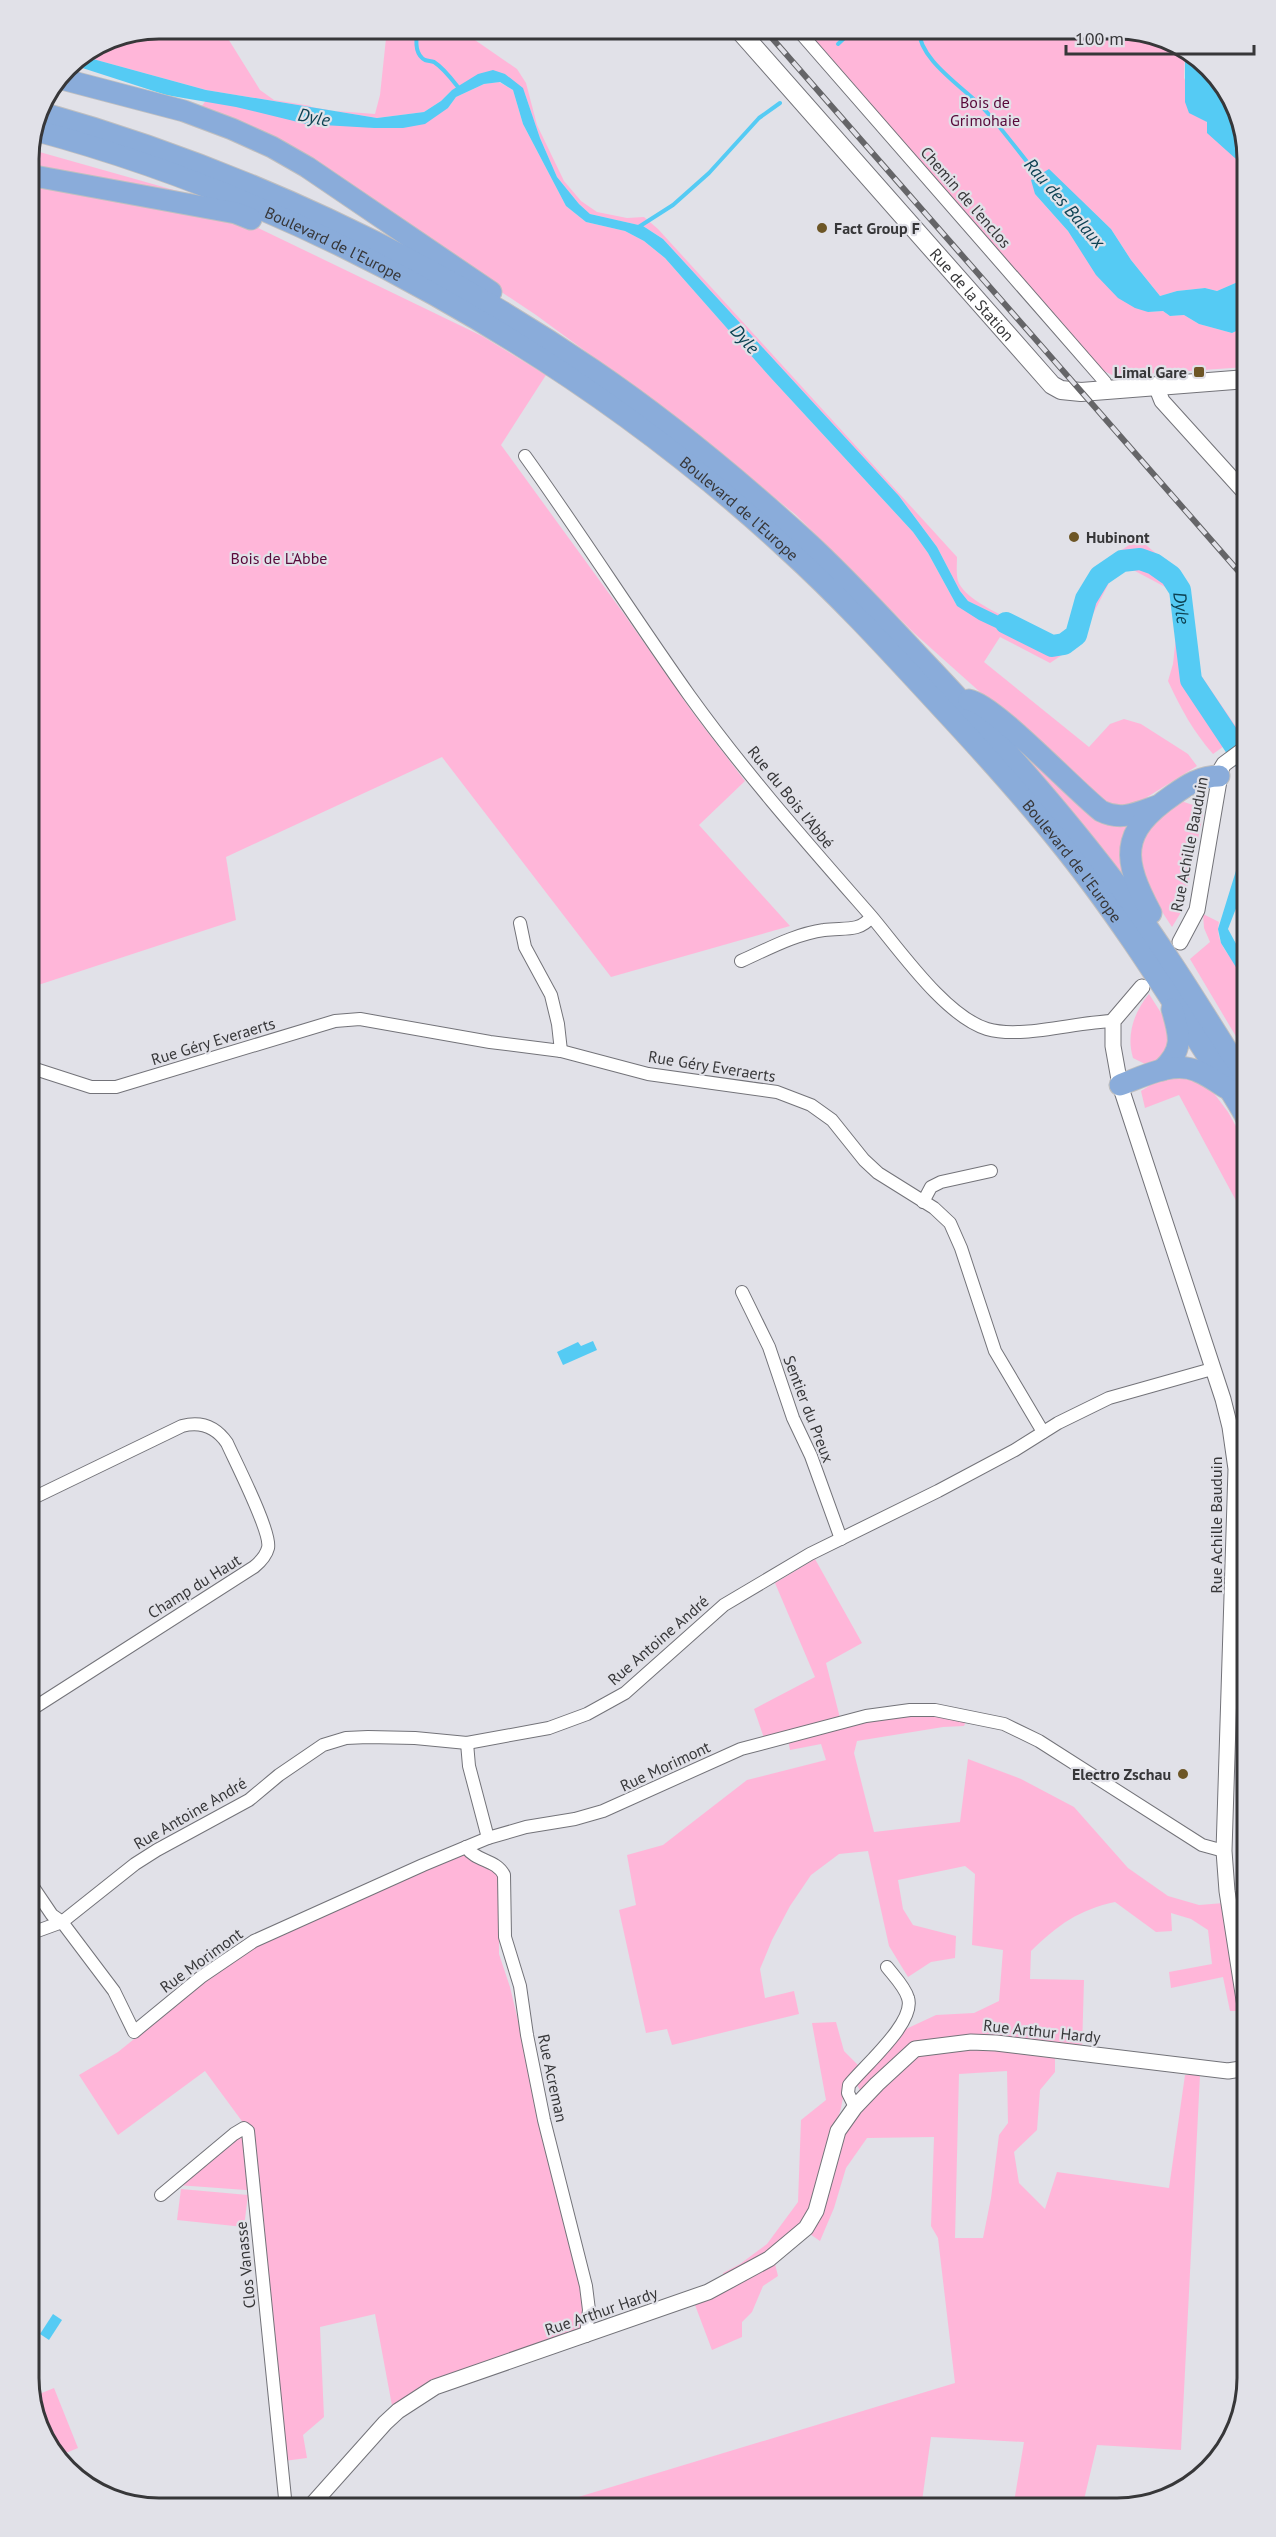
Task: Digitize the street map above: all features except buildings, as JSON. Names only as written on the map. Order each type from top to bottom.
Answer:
[{"type":"highway","points":[[68,81],[184,111],[272,147],[307,167],[506,303],[514,319]]},
{"type":"highway","name":"Boulevard de l'Europe","points":[[45,123],[147,147],[248,183],[413,263],[514,319],[592,370],[669,425],[747,488],[808,543],[1009,752],[1071,826],[1156,940],[1237,1082]]},
{"type":"highway","name":"Boulevard de l'Europe","points":[[44,124],[144,165],[240,200],[326,239],[461,310],[584,387],[657,440],[789,550],[888,650],[1027,803],[1100,894],[1167,991],[1237,1083]]},
{"type":"highway","points":[[39,177],[236,213],[303,241],[326,239]]},
{"type":"highway","points":[[957,697],[977,701],[1101,811],[1112,816],[1124,817],[1157,806],[1204,777],[1219,776]]},
{"type":"highway","points":[[1156,940],[1152,914],[1130,868],[1130,853],[1134,836],[1143,820],[1157,806]]},
{"type":"highway","points":[[1162,1070],[1175,1058],[1179,1042],[1167,991]]},
{"type":"highway","points":[[1120,1085],[1162,1070],[1184,1068],[1197,1070],[1237,1086]]},
{"type":"main road","name":"Rue de la Station","points":[[747,39],[1052,385],[1061,390],[1073,392],[1237,380]]},
{"type":"street","name":"Chemin de l'enclos","points":[[806,39],[1105,382],[1108,389]]},
{"type":"street","points":[[1156,386],[1162,401],[1237,483]]},
{"type":"street","name":"Rue du Bois l'Abbé","points":[[525,456],[590,547],[690,696],[791,825],[901,954],[948,1002],[977,1024],[999,1031],[1018,1032],[1090,1021],[1113,1021]]},
{"type":"street","name":"Rue Achille Bauduin","points":[[1180,942],[1197,910],[1219,776],[1224,764],[1237,754]]},
{"type":"street","points":[[741,961],[811,932],[856,928],[866,924],[871,917]]},
{"type":"street","points":[[520,923],[525,947],[551,995],[561,1051]]},
{"type":"street","points":[[1113,1021],[1142,987]]},
{"type":"street","name":"Rue Géry Everaerts","points":[[39,1070],[91,1087],[116,1087],[324,1024],[353,1018],[511,1046],[561,1051],[648,1074],[777,1092],[799,1099],[822,1111],[878,1173],[940,1214],[957,1236],[995,1351],[1043,1432]]},
{"type":"street","name":"Rue Achille Bauduin","points":[[1113,1021],[1113,1046],[1120,1085],[1230,1426],[1236,1469],[1231,1691],[1224,1851],[1227,1891],[1237,1952]]},
{"type":"street","points":[[923,1202],[931,1187],[940,1182],[992,1171]]},
{"type":"street","name":"Sentier du Preux","points":[[742,1292],[769,1347],[793,1418],[811,1456],[841,1539]]},
{"type":"street","points":[[1043,1432],[1109,1398],[1212,1369]]},
{"type":"street","name":"Champ du Haut","points":[[39,1495],[182,1426],[203,1425],[221,1434],[227,1443],[266,1531],[269,1548],[262,1561],[254,1567],[39,1705]]},
{"type":"street","name":"Rue Antoine André","points":[[39,1930],[62,1922],[135,1864],[249,1800],[279,1775],[323,1745],[346,1737],[415,1738],[467,1743],[549,1728],[607,1704],[647,1675],[724,1605],[841,1539],[957,1481],[1043,1432]]},
{"type":"street","points":[[1231,1691],[1237,1691]]},
{"type":"street","name":"Rue Morimont","points":[[62,1922],[114,1990],[134,2032],[201,1977],[254,1941],[488,1838],[526,1827],[575,1820],[603,1811],[741,1749],[866,1716],[924,1709],[988,1720],[1015,1729],[1039,1741],[1202,1845],[1224,1851]]},
{"type":"street","points":[[467,1743],[469,1766],[488,1838]]},
{"type":"street","name":"Rue Acreman","points":[[466,1847],[473,1856],[495,1865],[504,1875],[505,1937],[520,1986],[544,2120],[586,2286],[589,2310],[586,2336]]},
{"type":"street","points":[[39,1897],[52,1916],[62,1922]]},
{"type":"street","points":[[855,2107],[849,2096],[849,2085],[899,2028],[909,2011],[907,1995],[886,1967]]},
{"type":"street","name":"Rue Arthur Hardy","points":[[318,2498],[384,2423],[435,2386],[586,2336],[708,2292],[786,2247],[807,2228],[816,2211],[838,2131],[855,2107],[915,2049],[971,2042],[996,2043],[1227,2071],[1237,2070]]},
{"type":"street","name":"Clos Vanasse","points":[[161,2195],[234,2134],[244,2128],[248,2131],[285,2498]]},
{"type":"green space","points":[[228,39],[260,90],[274,100],[311,107],[206,90],[92,59],[120,45],[143,40]]},
{"type":"green space","points":[[386,39],[474,39],[517,69],[526,83],[537,125],[564,181],[581,201],[597,212],[627,218],[644,217],[658,229],[957,557],[958,581],[974,599],[1003,616],[1059,637],[1069,630],[1101,564],[1132,543],[1146,545],[1177,571],[1185,588],[1196,668],[1237,728],[1237,737],[1213,754],[1199,737],[1168,681],[1173,664],[1178,618],[1169,589],[1135,571],[1120,569],[1111,579],[1077,645],[1050,663],[1000,637],[984,662],[1089,747],[1110,724],[1124,719],[1141,724],[1188,754],[1197,766],[1136,804],[1121,806],[1103,802],[914,633],[796,515],[674,416],[536,315],[307,162],[199,110],[207,99],[374,128],[448,108],[456,97],[484,84],[499,82],[513,90],[523,124],[566,206],[586,222],[625,231],[644,241],[665,258],[770,377],[913,532],[928,553],[957,606],[1035,635],[968,601],[960,591],[937,547],[899,496],[663,239],[643,226],[590,214],[579,204],[557,177],[540,138],[525,94],[505,74],[452,90],[441,101],[424,112],[377,118],[333,111],[375,114],[380,95]]},
{"type":"green space","name":"Bois de Grimohaie","points":[[813,39],[1125,39],[1156,45],[1185,60],[1184,78],[1207,123],[1237,159],[1237,282],[1217,291],[1205,288],[1177,291],[1160,296],[1131,260],[1111,229],[1085,204],[1035,194],[1080,248],[1148,312],[1163,311],[1170,316],[1184,315],[1199,324],[1232,333],[1237,331],[1237,368],[1114,376],[1100,369]]},
{"type":"green space","points":[[311,107],[333,111],[310,109]]},
{"type":"green space","name":"Bois de L'Abbe","points":[[39,152],[188,194],[482,336],[546,375],[501,445],[693,713],[745,781],[699,825],[790,926],[611,977],[442,757],[226,857],[236,920],[39,985]]},
{"type":"green space","points":[[1017,743],[1125,822],[1130,829],[1124,879],[1013,746]]},
{"type":"green space","points":[[1184,802],[1199,807],[1203,815],[1183,909],[1172,927],[1137,869],[1142,830],[1176,803]]},
{"type":"green space","points":[[1203,914],[1219,922],[1220,940],[1237,966],[1237,1038],[1190,959],[1210,942],[1204,928]]},
{"type":"green space","points":[[1149,994],[1163,1016],[1169,1045],[1157,1062],[1145,1064],[1133,1058],[1130,1041],[1139,1008]]},
{"type":"green space","points":[[1185,1074],[1207,1084],[1228,1112],[1237,1128],[1237,1202],[1179,1095],[1145,1108],[1141,1091],[1157,1081]]},
{"type":"green space","points":[[815,1559],[862,1643],[826,1663],[840,1718],[764,1738],[754,1709],[815,1677],[775,1583]]},
{"type":"green space","points":[[930,1712],[967,1719],[964,1726],[943,1727],[857,1741],[854,1753],[874,1832],[960,1822],[968,1759],[1021,1779],[1074,1807],[1128,1868],[1168,1896],[1199,1905],[1224,1903],[1237,1981],[1237,2011],[1230,2011],[1223,1977],[1171,1988],[1169,1972],[1212,1964],[1208,1930],[1191,1919],[1171,1913],[1172,1931],[1156,1932],[1115,1902],[1079,1914],[1050,1934],[1031,1951],[1030,1979],[1084,1980],[1082,2049],[915,2046],[862,2094],[856,2083],[906,2029],[936,2015],[974,2013],[999,2001],[1003,1950],[972,1945],[975,1874],[965,1866],[898,1880],[903,1909],[913,1925],[956,1936],[955,1958],[931,1962],[908,1977],[889,1946],[868,1851],[839,1854],[811,1875],[790,1906],[772,1940],[760,1969],[765,1998],[794,1991],[799,2014],[672,2045],[667,2029],[646,2033],[619,1910],[636,1905],[627,1855],[663,1845],[747,1780],[826,1760],[821,1744],[790,1750],[788,1740],[840,1726]]},
{"type":"green space","points":[[462,1854],[493,1866],[499,1876],[499,1954],[510,1987],[580,2280],[585,2316],[579,2329],[393,2411],[375,2314],[320,2327],[324,2417],[303,2435],[307,2458],[284,2461],[258,2191],[177,2185],[247,2128],[205,2071],[118,2135],[79,2075],[118,2052],[236,1957],[279,1932]]},
{"type":"green space","points":[[836,2022],[844,2051],[858,2065],[846,2082],[841,2108],[805,2226],[725,2279],[723,2273],[740,2264],[767,2244],[798,2202],[801,2120],[826,2100],[812,2023]]},
{"type":"green space","points":[[970,2046],[1055,2054],[1055,2072],[1040,2090],[1037,2130],[1014,2152],[1019,2183],[1045,2209],[1057,2172],[1169,2188],[1185,2075],[1200,2075],[1181,2450],[1097,2445],[1084,2498],[1015,2498],[1024,2442],[931,2437],[922,2498],[575,2498],[955,2383],[938,2238],[931,2226],[934,2137],[867,2138],[846,2168],[834,2208],[820,2241],[807,2232],[841,2137],[857,2112],[918,2053]],"holes":[[[1007,2071],[1008,2123],[999,2135],[983,2238],[955,2238],[959,2074]]]},
{"type":"green space","points":[[181,2189],[248,2195],[244,2227],[177,2220]]},
{"type":"green space","points":[[774,2260],[778,2276],[763,2286],[752,2312],[742,2322],[742,2337],[712,2350],[695,2305],[728,2289]]},
{"type":"green space","points":[[54,2388],[78,2448],[66,2453],[59,2445],[48,2424],[40,2394]]},
{"type":"water","points":[[92,59],[206,90],[377,118],[424,112],[441,101],[452,90],[478,74],[493,70],[505,74],[523,88],[540,138],[557,177],[579,204],[590,214],[643,226],[663,239],[899,496],[937,547],[960,591],[968,601],[1036,634],[1026,642],[979,620],[957,606],[928,553],[913,532],[770,377],[665,258],[644,241],[625,231],[586,222],[566,206],[523,124],[513,90],[500,82],[484,84],[456,97],[448,108],[425,124],[403,128],[306,124],[236,107],[166,95],[82,68]]},
{"type":"water","points":[[1185,61],[1202,74],[1221,99],[1235,135],[1237,159],[1207,133],[1207,122],[1189,113],[1185,102]]},
{"type":"water","points":[[1049,169],[1111,229],[1131,260],[1160,296],[1177,291],[1205,288],[1217,291],[1237,282],[1237,331],[1232,333],[1199,324],[1184,315],[1170,316],[1163,311],[1148,312],[1135,308],[1118,298],[1096,275],[1068,231],[1035,194],[1031,180]]},
{"type":"water","points":[[1237,867],[1237,906],[1228,929],[1237,946],[1237,969],[1221,943],[1218,929]]},
{"type":"water","points":[[593,1341],[597,1350],[563,1365],[557,1352],[578,1342],[581,1346]]},
{"type":"water","points":[[53,2314],[62,2320],[49,2340],[40,2334]]},
{"type":"waterway","points":[[416,39],[417,50],[421,57],[442,68],[461,91]]},
{"type":"waterway","name":"Rau des Balaux","points":[[838,44],[843,39]]},
{"type":"waterway","name":"Rau des Balaux","points":[[921,39],[926,52],[934,62],[984,109],[1040,178]]},
{"type":"waterway","points":[[637,228],[673,205],[709,173],[759,118],[780,103]]},
{"type":"waterway","name":"Dyle","points":[[1006,623],[1052,646],[1064,644],[1076,635],[1086,599],[1100,576],[1122,561],[1140,559],[1154,564],[1171,576],[1180,590],[1191,680],[1237,749]]},
{"type":"railway","points":[[773,39],[1237,570]]},
{"type":"place","name":"Fact Group F","points":[[822,228]]},
{"type":"place","name":"Limal Gare","points":[[1199,372]]},
{"type":"place","name":"Hubinont","points":[[1074,537]]},
{"type":"place","name":"Electro Zschau","points":[[1183,1774]]}]
